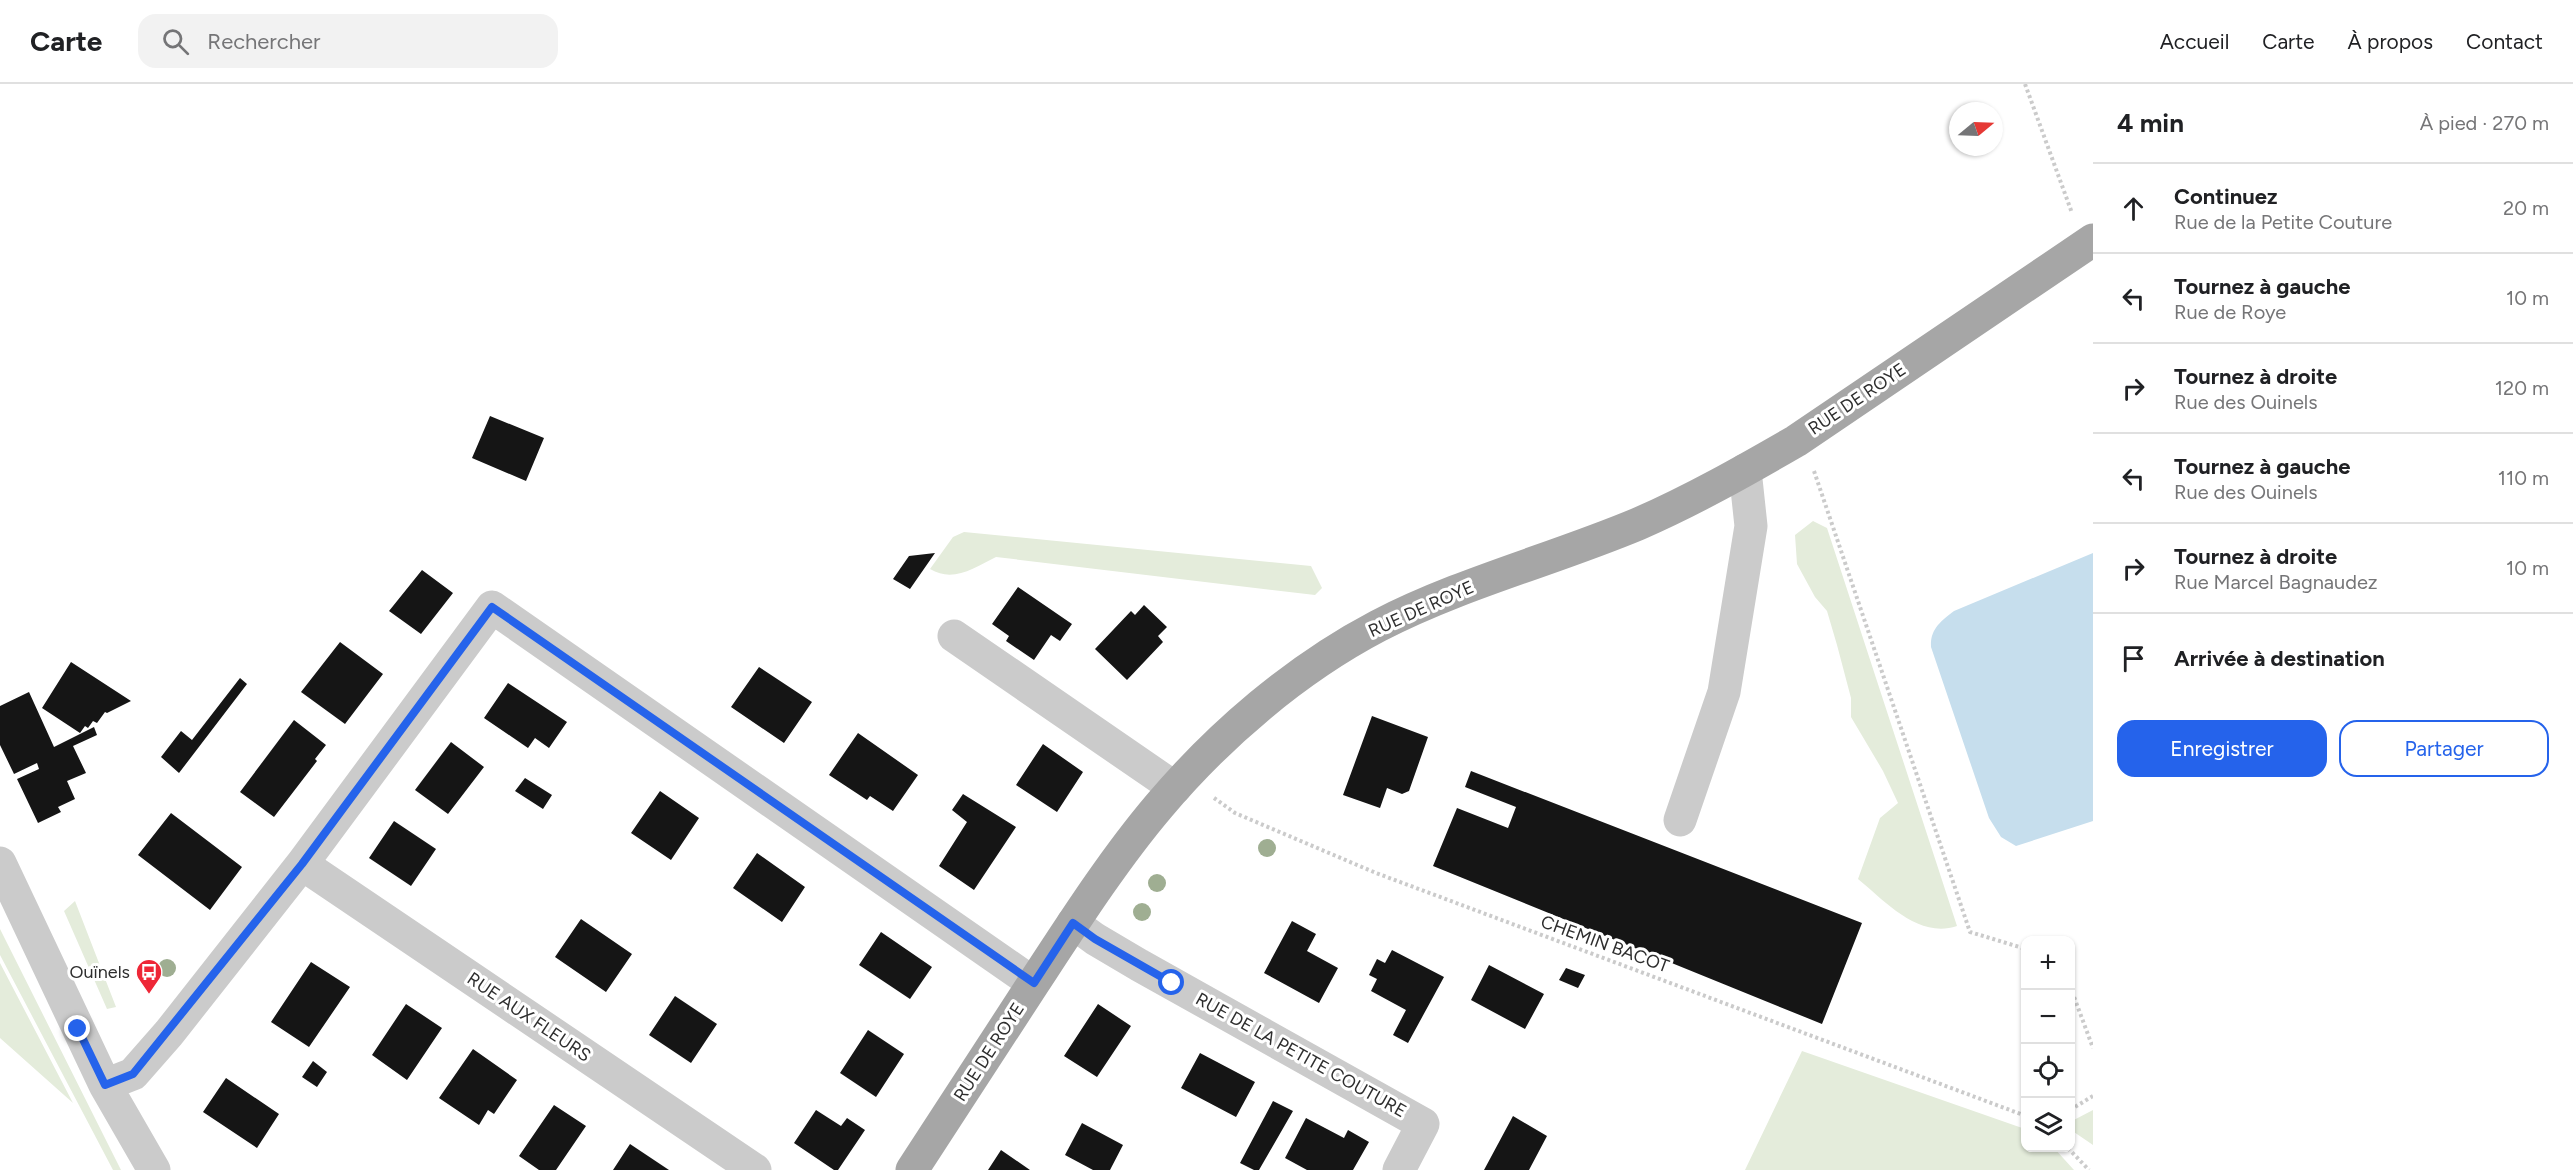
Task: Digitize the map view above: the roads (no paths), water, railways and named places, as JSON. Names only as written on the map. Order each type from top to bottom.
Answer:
[{"type":"main road","name":"RUE DE ROYE","points":[[912,1170],[1073,923],[1156,809],[1180,782],[1254,713],[1292,682],[1377,627],[1440,597],[1636,524],[1688,502],[1796,441],[2088,243]]},
{"type":"street","points":[[1680,820],[1724,692],[1751,526],[1745,470]]},
{"type":"street","points":[[105,1085],[133,1074],[302,864],[492,607],[1034,983]]},
{"type":"street","points":[[954,636],[1180,782]]},
{"type":"street","points":[[0,862],[105,1085],[154,1170]]},
{"type":"street","name":"RUE AUX FLEURS","points":[[302,864],[755,1170]]},
{"type":"street","name":"RUE DE LA PETITE COUTURE","points":[[1073,923],[1095,939],[1177,970],[1423,1124],[1399,1170]]},
{"type":"water","points":[[2093,553],[2093,821],[2016,846],[2001,837],[1989,818],[1931,647],[1932,635],[1941,622],[1954,611]]},
{"type":"place","name":"Ouïnels","points":[[149,995]]}]
